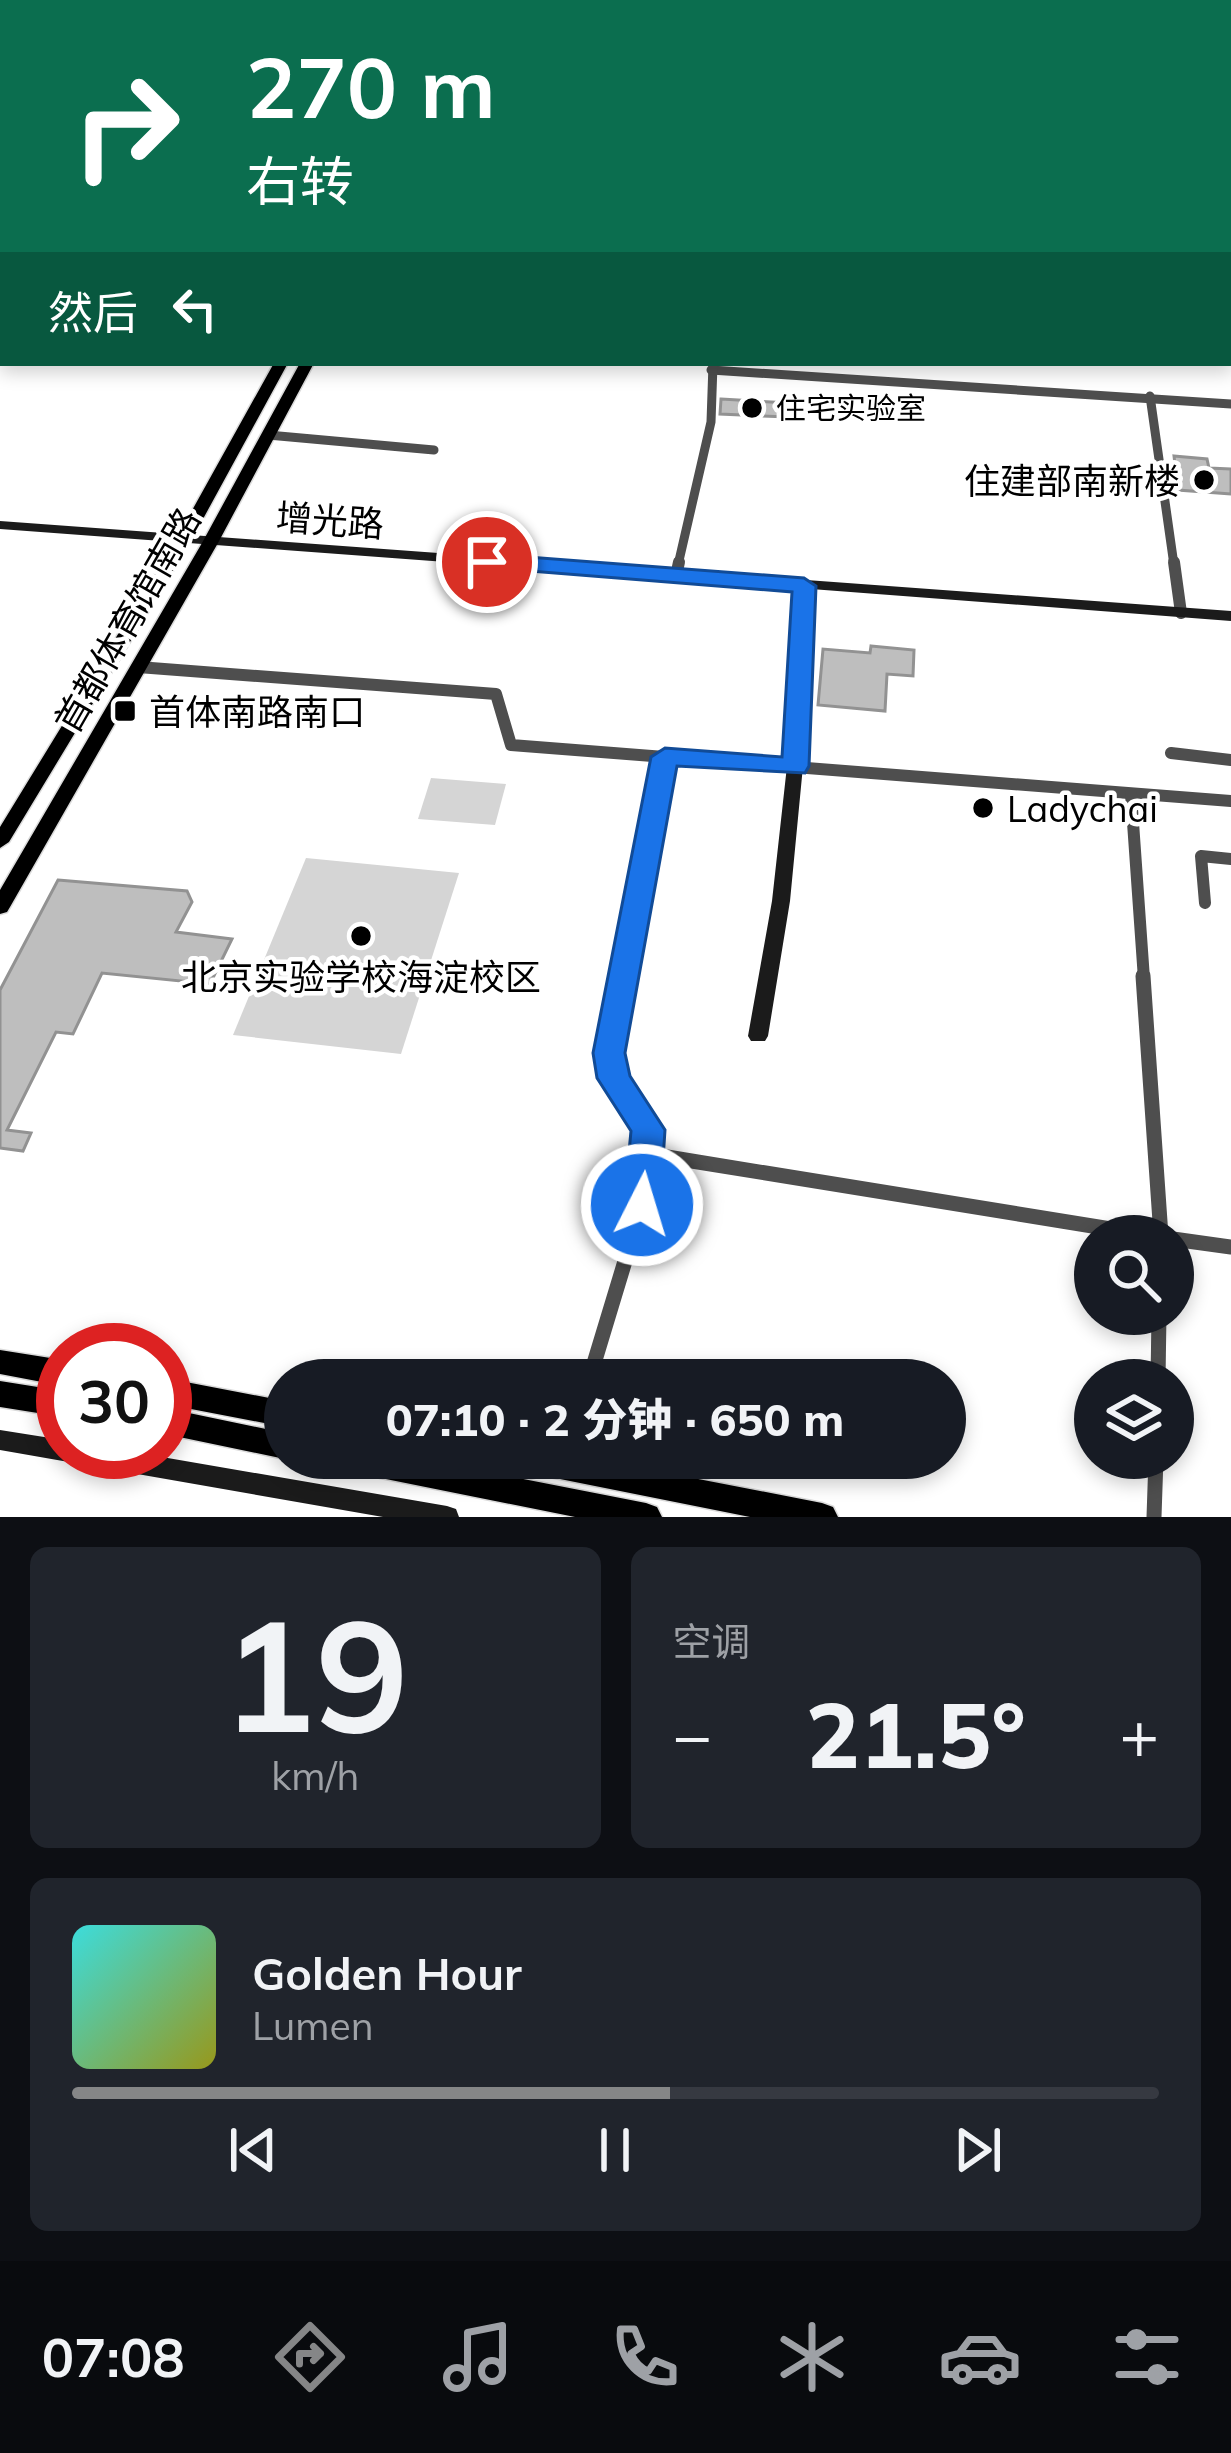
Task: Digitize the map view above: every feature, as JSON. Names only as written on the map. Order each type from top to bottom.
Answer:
[{"type":"highway","points":[[0,1362],[36,1368]]},
{"type":"highway","points":[[0,1394],[36,1400]]},
{"type":"highway","points":[[192,1396],[264,1410]]},
{"type":"highway","points":[[192,1427],[264,1442]]},
{"type":"highway","points":[[453,1479],[646,1517]]},
{"type":"highway","points":[[627,1479],[822,1517]]},
{"type":"main road","name":"首都体育馆南路","points":[[0,842],[183,541],[279,366]]},
{"type":"main road","name":"首都体育馆南路","points":[[0,907],[210,543],[305,366]]},
{"type":"street","points":[[889,382],[890,366]]},
{"type":"street","points":[[676,576],[711,422],[712,367],[1231,404]]},
{"type":"street","points":[[1150,396],[1181,613]]},
{"type":"street","points":[[268,435],[434,450]]},
{"type":"street","name":"增光路","points":[[0,525],[1231,616]]},
{"type":"street","points":[[758,1036],[781,902],[795,766],[804,586]]},
{"type":"street","points":[[138,667],[496,694],[511,745],[1231,801]]},
{"type":"street","points":[[1172,753],[1230,762]]},
{"type":"street","points":[[595,1359],[642,1205],[648,1130],[614,1078],[609,1053],[665,757]]},
{"type":"street","points":[[1131,794],[1157,1215]]},
{"type":"street","points":[[1205,903],[1201,856],[1231,859]]},
{"type":"street","points":[[646,1214],[667,1157],[1074,1222]]},
{"type":"street","points":[[1194,1242],[1231,1247]]},
{"type":"street","points":[[0,1439],[36,1445]]},
{"type":"street","points":[[192,1473],[447,1517]]},
{"type":"street","points":[[1154,1517],[1155,1479]]},
{"type":"shaded area","points":[[431,778],[506,784],[495,825],[418,819]]},
{"type":"shaded area","points":[[306,858],[459,873],[401,1054],[233,1035]]},
{"type":"building","name":"住宅实验室","points":[[721,399],[789,403],[787,417],[720,414]]},
{"type":"building","name":"住建部南新楼","points":[[1174,456],[1207,459],[1209,468],[1231,469],[1231,494],[1178,490]]},
{"type":"building","points":[[871,646],[914,650],[913,676],[887,674],[885,711],[818,705],[823,649],[870,653]]},
{"type":"building","points":[[58,880],[187,891],[192,902],[176,932],[232,939],[210,984],[102,973],[73,1034],[56,1032],[7,1130],[31,1133],[23,1151],[0,1148],[0,990]]},
{"type":"place","name":"住宅实验室","points":[[752,408]]},
{"type":"place","name":"住建部南新楼","points":[[1204,480]]},
{"type":"place","name":"首体南路南口","points":[[125,711]]},
{"type":"place","name":"Ladychai","points":[[983,808]]},
{"type":"place","name":"北京实验学校海淀校区","points":[[361,936]]},
{"type":"route","points":[[487,562],[804,586],[795,766],[665,757],[609,1053],[614,1078],[648,1130],[642,1205]]}]
